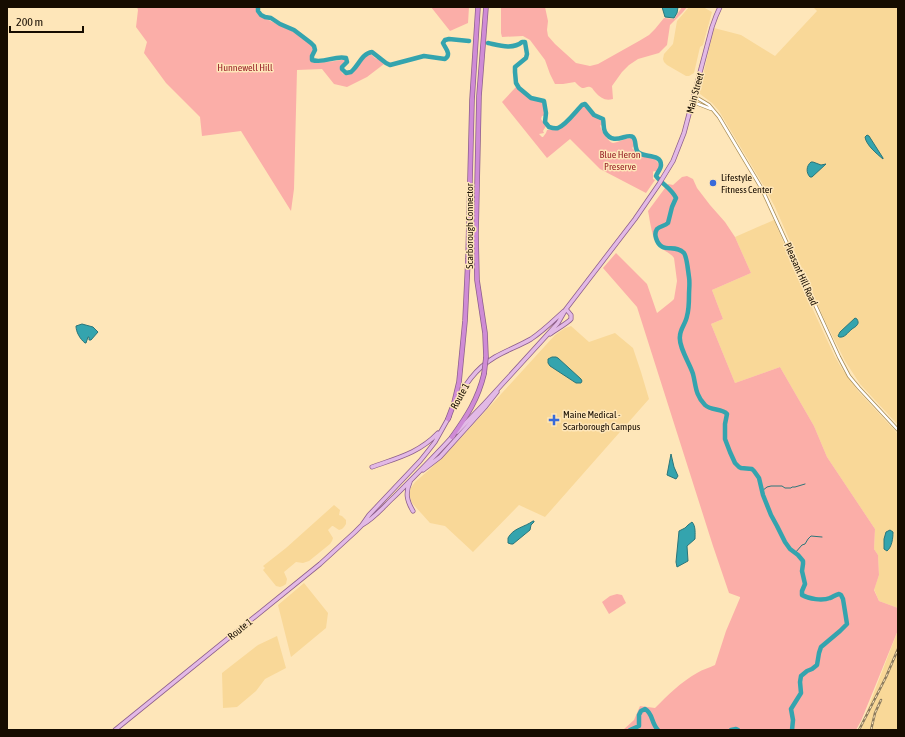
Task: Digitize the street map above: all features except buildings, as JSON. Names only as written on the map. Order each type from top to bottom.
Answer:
[{"type":"highway","name":"Scarborough Connector","points":[[448,418],[460,376],[465,321],[472,100],[478,7]]},
{"type":"highway","name":"Scarborough Connector","points":[[452,437],[474,404],[484,374],[486,357],[486,338],[476,271],[476,196],[479,96],[486,7]]},
{"type":"main road","name":"Main Street","points":[[664,177],[680,144],[693,102],[711,32],[720,7]]},
{"type":"main road","name":"Route 1","points":[[115,730],[326,559],[412,480],[476,413],[558,323],[566,309],[636,220],[664,177]]},
{"type":"main road","name":"Route 1","points":[[362,525],[369,515],[420,461],[435,442],[466,384],[476,372],[494,357],[518,346],[534,336],[548,326],[566,309]]},
{"type":"main road","points":[[542,341],[569,321],[571,315],[566,309]]},
{"type":"main road","points":[[417,474],[440,457],[486,406],[509,377]]},
{"type":"main road","points":[[372,467],[420,449],[444,426]]},
{"type":"main road","points":[[412,480],[408,487],[407,495],[408,502],[413,511]]},
{"type":"street","name":"Pleasant Hill Road","points":[[694,96],[705,102],[722,122],[766,198],[843,365],[858,388],[898,430]]},
{"type":"street","points":[[693,102],[714,111]]},
{"type":"shaded area","points":[[689,7],[703,7],[712,12],[703,45],[700,47],[694,73],[686,76],[667,65],[663,59],[664,54],[673,44],[677,21]]},
{"type":"shaded area","points":[[813,7],[898,7],[898,425],[860,384],[845,361],[825,321],[775,207],[762,183],[719,111],[699,92],[714,28],[741,35],[775,56],[817,11]]},
{"type":"shaded area","points":[[774,220],[803,288],[842,369],[858,391],[898,434],[898,608],[879,601],[874,589],[879,575],[878,555],[874,549],[875,529],[827,457],[814,426],[780,367],[735,383],[711,324],[723,319],[712,290],[751,273],[735,237]]},
{"type":"shaded area","name":"Maine Medical - Scarborough Campus","points":[[571,326],[589,342],[615,333],[633,348],[649,399],[545,517],[519,505],[473,552],[445,526],[430,523],[412,503],[409,494],[410,489],[415,482],[459,440],[555,335]]},
{"type":"shaded area","points":[[334,505],[340,510],[339,515],[346,520],[344,527],[339,530],[332,526],[328,530],[333,538],[330,544],[309,561],[303,563],[296,562],[284,572],[287,579],[286,584],[280,587],[276,586],[263,570],[265,568],[263,566],[286,548]]},
{"type":"shaded area","points":[[304,583],[328,613],[326,628],[291,657],[278,605]]},
{"type":"shaded area","points":[[898,630],[898,730],[861,730],[865,716]]},
{"type":"shaded area","points":[[277,636],[286,668],[265,679],[256,691],[237,707],[223,708],[222,673],[258,645]]},
{"type":"green space","name":"Hunnewell Hill","points":[[137,7],[256,7],[257,13],[260,16],[298,34],[310,44],[314,48],[312,55],[316,62],[345,60],[346,61],[343,65],[341,65],[341,70],[345,75],[350,74],[356,69],[369,54],[383,62],[384,64],[367,77],[347,87],[334,84],[322,69],[297,70],[294,189],[291,211],[241,131],[202,136],[200,117],[166,83],[144,53],[147,42],[136,27]]},
{"type":"green space","points":[[431,7],[469,7],[468,23],[450,31]]},
{"type":"green space","points":[[501,7],[545,7],[548,21],[548,36],[576,63],[590,66],[598,64],[649,35],[664,18],[674,19],[682,7],[687,7],[670,25],[667,45],[659,53],[638,59],[629,65],[612,86],[613,99],[608,100],[603,99],[591,87],[582,88],[575,82],[555,84],[545,60],[530,40],[523,36],[502,37]]},
{"type":"green space","name":"Blue Heron Preserve","points":[[516,87],[533,100],[543,101],[546,115],[542,116],[541,119],[546,126],[543,131],[544,133],[539,134],[542,137],[547,130],[556,130],[563,127],[583,106],[587,107],[592,115],[603,122],[602,126],[600,125],[605,136],[611,142],[614,143],[632,138],[635,145],[632,148],[641,156],[653,157],[659,164],[657,172],[653,172],[653,179],[655,180],[646,193],[600,169],[570,139],[547,158],[502,102]]},
{"type":"green space","points":[[687,176],[693,179],[697,188],[725,222],[735,237],[751,273],[712,290],[723,319],[711,324],[735,383],[780,367],[814,426],[827,457],[875,529],[874,549],[878,555],[879,575],[874,590],[879,601],[898,608],[898,630],[856,730],[623,730],[634,720],[640,706],[655,708],[686,680],[715,665],[726,631],[740,598],[729,593],[637,307],[603,268],[616,253],[647,284],[657,313],[674,299],[677,281],[674,258],[657,243],[653,235],[648,211],[668,184],[673,185],[682,177]]},
{"type":"green space","points":[[617,594],[622,595],[626,603],[609,614],[602,602],[610,596]]},
{"type":"water","points":[[662,7],[678,7],[674,18],[665,17]]},
{"type":"water","points":[[867,135],[883,159],[867,143],[865,137]]},
{"type":"water","points":[[811,162],[821,165],[826,164],[812,177],[810,177],[807,170],[808,165]]},
{"type":"water","points":[[855,318],[858,322],[857,326],[844,336],[839,337],[840,332]]},
{"type":"water","points":[[82,324],[93,327],[98,332],[91,340],[89,340],[88,337],[86,343],[80,337],[76,328],[76,326]]},
{"type":"water","points":[[552,357],[558,358],[581,379],[581,383],[576,383],[550,366],[548,359]]},
{"type":"water","points":[[671,454],[678,476],[676,479],[667,475]]},
{"type":"water","points":[[533,521],[534,522],[531,525],[530,530],[513,544],[508,543],[508,538],[513,532]]},
{"type":"water","points":[[692,522],[695,528],[695,539],[687,546],[688,561],[677,567],[676,562],[679,531]]},
{"type":"water","points":[[890,530],[893,532],[892,540],[887,551],[884,549],[884,539],[886,532]]},
{"type":"waterway","points":[[258,7],[258,11],[261,15],[271,18],[294,30],[311,43],[315,50],[312,60],[321,61],[342,57],[346,58],[347,62],[342,67],[346,73],[351,72],[366,54],[372,52],[390,65],[424,56],[445,59],[448,55],[443,43],[445,40],[469,41]]},
{"type":"waterway","points":[[488,43],[501,46],[514,46],[525,42],[527,54],[526,58],[515,67],[516,83],[519,88],[531,98],[544,101],[546,113],[545,122],[549,127],[558,128],[568,121],[582,105],[585,104],[594,115],[603,119],[604,130],[609,136],[616,139],[627,136],[633,137],[635,140],[636,149],[640,154],[655,157],[660,161],[661,166],[656,176],[676,198],[668,223],[657,229],[655,236],[661,246],[680,250],[684,253],[686,258],[689,282],[689,306],[686,319],[680,333],[680,340],[682,350],[693,374],[696,390],[699,397],[707,407],[725,412],[727,414],[725,439],[735,463],[741,468],[752,469],[759,478],[763,495],[771,515],[785,542],[803,561],[802,571],[805,584],[802,595],[823,599],[839,594],[843,599],[847,624],[821,647],[817,665],[801,676],[801,693],[791,709],[793,720],[792,730]]},
{"type":"waterway","points":[[762,491],[771,486],[791,488],[805,484]]},
{"type":"waterway","points":[[795,553],[811,536],[822,537]]},
{"type":"waterway","points":[[630,730],[639,726],[639,715],[641,711],[645,709],[648,711],[658,730]]},
{"type":"waterway","points":[[731,730],[738,730]]},
{"type":"railway","points":[[859,730],[886,677],[898,649]]},
{"type":"railway","points":[[871,730],[875,713],[881,700]]},
{"type":"place","name":"Lifestyle Fitness Center","points":[[713,183]]},
{"type":"place","name":"Maine Medical - Scarborough Campus","points":[[554,420]]}]
